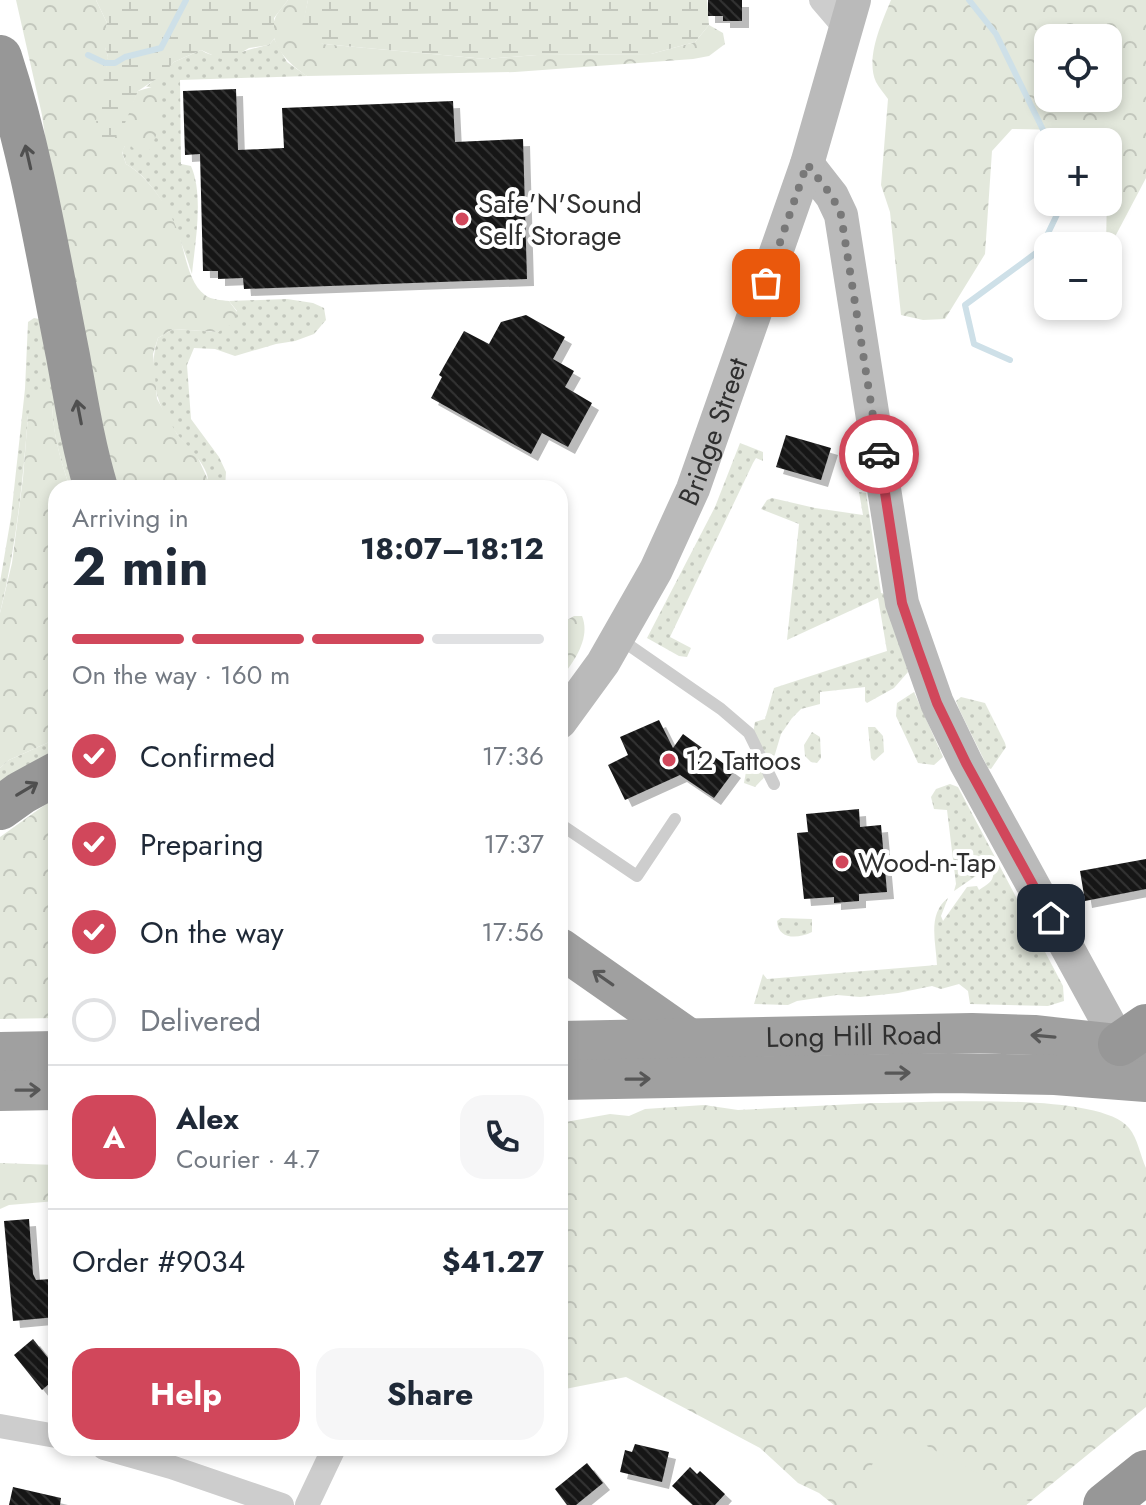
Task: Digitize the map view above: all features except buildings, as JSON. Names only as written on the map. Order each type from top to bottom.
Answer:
[{"type":"highway","points":[[0,57],[35,184],[94,480]]},
{"type":"highway","points":[[0,808],[48,778]]},
{"type":"highway","points":[[568,954],[690,1039]]},
{"type":"highway","name":"Long Hill Road","points":[[568,1041],[990,1033],[1141,1062]]},
{"type":"highway","points":[[0,1052],[48,1051]]},
{"type":"highway","name":"Long Hill Road","points":[[568,1080],[949,1073],[1055,1075],[1141,1062]]},
{"type":"highway","points":[[0,1091],[48,1090]]},
{"type":"highway","points":[[1105,1505],[1146,1472]]},
{"type":"main road","name":"Bridge Street","points":[[568,711],[603,663],[656,570],[693,489],[724,408],[807,164],[850,14]]},
{"type":"main road","points":[[807,164],[832,196],[841,215],[902,603],[937,703],[966,763],[1141,1062]]},
{"type":"street","name":"Bridge Street","points":[[821,0],[850,14]]},
{"type":"street","points":[[0,1426],[48,1435]]},
{"type":"street","points":[[132,1456],[282,1505]]},
{"type":"street","points":[[307,1505],[330,1456]]},
{"type":"lane","points":[[617,637],[721,709],[749,733],[774,784]]},
{"type":"lane","points":[[568,829],[637,876],[675,819]]},
{"type":"green space","points":[[16,0],[96,0],[107,23],[105,47],[108,57],[104,86],[131,106],[138,91],[155,86],[161,91],[162,115],[153,144],[149,151],[139,154],[131,146],[125,146],[122,152],[126,164],[150,185],[170,213],[199,290],[210,298],[229,301],[237,312],[234,323],[218,332],[173,329],[158,338],[153,354],[157,399],[177,434],[197,456],[208,480],[110,480],[59,234],[42,115]]},
{"type":"green space","points":[[96,0],[288,0],[274,18],[274,39],[269,45],[249,48],[221,59],[201,50],[174,62],[162,75],[138,91],[125,123],[113,140],[105,144],[100,140],[96,121],[108,57],[103,41],[107,23]]},
{"type":"green space","points":[[288,0],[308,0],[302,31],[323,44],[486,59],[537,55],[651,54],[695,42],[709,25],[723,33],[725,44],[709,56],[693,59],[515,72],[307,76],[280,51],[273,34],[276,16]]},
{"type":"green space","points":[[308,0],[707,0],[709,25],[695,42],[651,54],[537,55],[486,59],[323,44],[308,39],[301,31]]},
{"type":"green space","points":[[891,0],[1146,0],[1146,178],[1118,232],[1106,232],[1107,216],[1122,216],[1122,128],[1012,129],[992,151],[985,254],[945,319],[923,320],[901,315],[890,212],[881,185],[888,99],[873,72],[876,40]]},
{"type":"green space","points":[[274,39],[287,62],[307,76],[180,80],[181,164],[191,166],[197,191],[198,219],[192,274],[182,244],[160,198],[139,173],[126,164],[122,151],[125,146],[131,146],[155,87],[146,87],[174,62],[201,50],[217,56],[235,54],[269,45]]},
{"type":"green space","points":[[287,299],[313,303],[324,308],[326,320],[314,334],[235,356],[215,349],[194,348],[187,365],[191,419],[219,457],[226,472],[226,480],[208,480],[203,466],[164,412],[156,388],[153,363],[158,338],[173,329],[218,332],[237,311],[229,301]]},
{"type":"green space","points":[[34,318],[44,320],[79,480],[67,480],[62,464],[54,430],[52,393],[28,415],[18,514],[0,613],[0,582],[11,517],[25,389],[28,322]]},
{"type":"green space","points":[[36,390],[52,392],[56,441],[67,480],[48,480],[48,743],[9,760],[0,768],[0,613],[12,563],[28,415]]},
{"type":"green space","points":[[740,443],[763,452],[763,461],[756,458],[753,463],[670,637],[691,648],[687,657],[679,656],[647,638],[715,507]]},
{"type":"green space","points":[[859,492],[866,493],[881,593],[885,594],[908,672],[894,688],[867,703],[865,687],[820,692],[820,704],[801,709],[781,734],[770,771],[755,787],[744,783],[755,722],[765,719],[774,688],[887,651],[878,598],[787,640],[799,524],[761,509],[772,498],[863,515]]},
{"type":"green space","points":[[582,616],[584,633],[583,641],[568,667],[568,619]]},
{"type":"green space","points":[[914,692],[943,757],[934,765],[918,763],[896,716],[897,703]]},
{"type":"green space","points":[[961,697],[985,703],[1005,743],[1006,747],[991,769],[959,709],[956,701]]},
{"type":"green space","points":[[868,727],[875,727],[883,736],[884,752],[874,761],[871,758]]},
{"type":"green space","points":[[812,732],[820,737],[821,758],[817,763],[805,756],[804,745]]},
{"type":"green space","points":[[48,743],[48,765],[0,792],[0,768],[9,760]]},
{"type":"green space","points":[[950,784],[958,787],[1063,986],[1064,1001],[1048,1006],[970,1004],[968,991],[959,984],[941,989],[932,986],[860,997],[837,995],[788,1005],[754,1004],[763,974],[767,979],[937,965],[934,929],[941,905],[948,898],[941,916],[943,921],[967,887],[977,886],[979,890],[993,877],[993,870],[986,869],[954,891],[956,884],[947,810],[934,809],[931,797],[936,789]]},
{"type":"green space","points":[[48,803],[48,1018],[0,1019],[0,837]]},
{"type":"green space","points":[[781,918],[812,919],[812,932],[795,937],[785,935],[778,927],[777,921]]},
{"type":"green space","points":[[1009,1102],[1084,1108],[1111,1116],[1129,1128],[1146,1168],[1146,1407],[1026,1505],[834,1505],[819,1493],[798,1483],[760,1448],[626,1377],[568,1388],[568,1122],[610,1114],[629,1116],[645,1109],[704,1105],[738,1110],[874,1103]]},
{"type":"green space","points":[[0,1163],[48,1165],[48,1202],[9,1205],[0,1209]]},
{"type":"green space","points":[[892,1427],[1030,1502],[1026,1505],[851,1505]]},
{"type":"waterway","points":[[88,55],[105,63],[115,63],[125,57],[161,48],[186,0]]},
{"type":"waterway","points":[[969,0],[996,34],[1042,128]]},
{"type":"waterway","points":[[1010,360],[974,344],[965,305],[1040,250],[1056,216]]},
{"type":"way so far","points":[[766,283],[807,164],[832,196],[841,215],[879,454]]},
{"type":"place","name":"Safe'N'Sound Self Storage","points":[[462,219]]},
{"type":"place","name":"12 Tattoos","points":[[669,760]]},
{"type":"place","name":"Wood-n-Tap","points":[[842,862]]},
{"type":"route","points":[[879,454],[902,603],[937,703],[966,763],[1051,918]]}]
